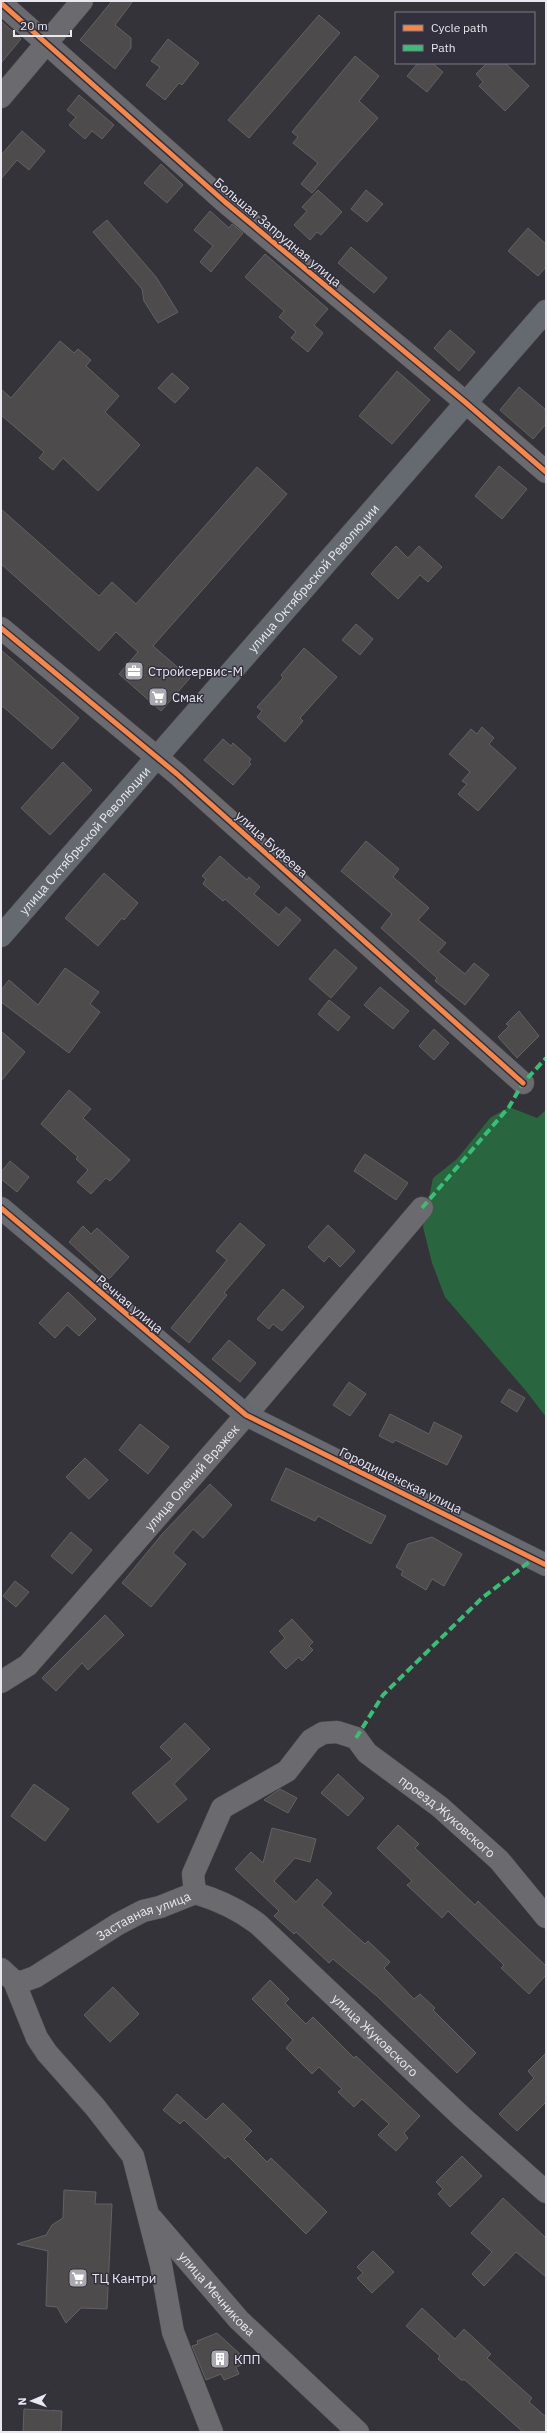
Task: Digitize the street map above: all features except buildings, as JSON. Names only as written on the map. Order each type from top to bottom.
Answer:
[{"type":"main road","name":"улица Октябрьской Революции","points":[[1,936],[546,310]]},
{"type":"street","points":[[1,97],[82,1]]},
{"type":"street","name":"Большая Запрудная улица","points":[[1,3],[47,42],[225,202],[466,402],[546,472]]},
{"type":"street","name":"улица Буфеева","points":[[1,628],[157,757],[523,1083]]},
{"type":"street","name":"Речная улица","points":[[1,1208],[246,1416]]},
{"type":"street","name":"улица Олений Вражек","points":[[1,1682],[28,1665],[246,1416],[422,1208]]},
{"type":"street","name":"Городищенская улица","points":[[246,1416],[408,1494],[546,1565]]},
{"type":"street","name":"Заставная улица","points":[[7,1975],[21,1982],[40,1974],[118,1924],[143,1911],[160,1907],[195,1893],[193,1874],[222,1808],[287,1771],[311,1740],[323,1732],[337,1732]]},
{"type":"street","name":"проезд Жуковского","points":[[337,1732],[356,1738],[367,1753],[440,1807],[499,1860],[546,1917]]},
{"type":"street","name":"улица Жуковского","points":[[195,1893],[216,1899],[238,1910],[258,1924],[462,2116],[546,2192]]},
{"type":"street","name":"улица Мечникова","points":[[7,1975],[32,2027],[47,2053],[95,2107],[133,2156],[150,2217],[173,2332],[212,2432]]},
{"type":"street","name":"улица Мечникова","points":[[150,2217],[239,2320],[358,2432]]},
{"type":"green space","points":[[509,1107],[537,1118],[546,1110],[546,1417],[526,1391],[445,1297],[432,1263],[423,1227],[433,1178],[457,1159],[490,1118]]},
{"type":"marked path","points":[[422,1208],[509,1107],[523,1083],[546,1058]]},
{"type":"marked path","points":[[356,1738],[383,1695],[482,1598],[533,1559]]},
{"type":"cycle path","points":[[1,3],[225,202],[465,402],[546,472]]},
{"type":"cycle path","points":[[1,628],[177,774],[523,1083]]},
{"type":"cycle path","points":[[1,1208],[246,1415],[546,1565]]},
{"type":"place","name":"Стройсервис-М","points":[[134,671]]},
{"type":"place","name":"Смак","points":[[158,697]]},
{"type":"place","name":"ТЦ Кантри","points":[[78,2278]]},
{"type":"place","name":"КПП","points":[[220,2359]]}]
